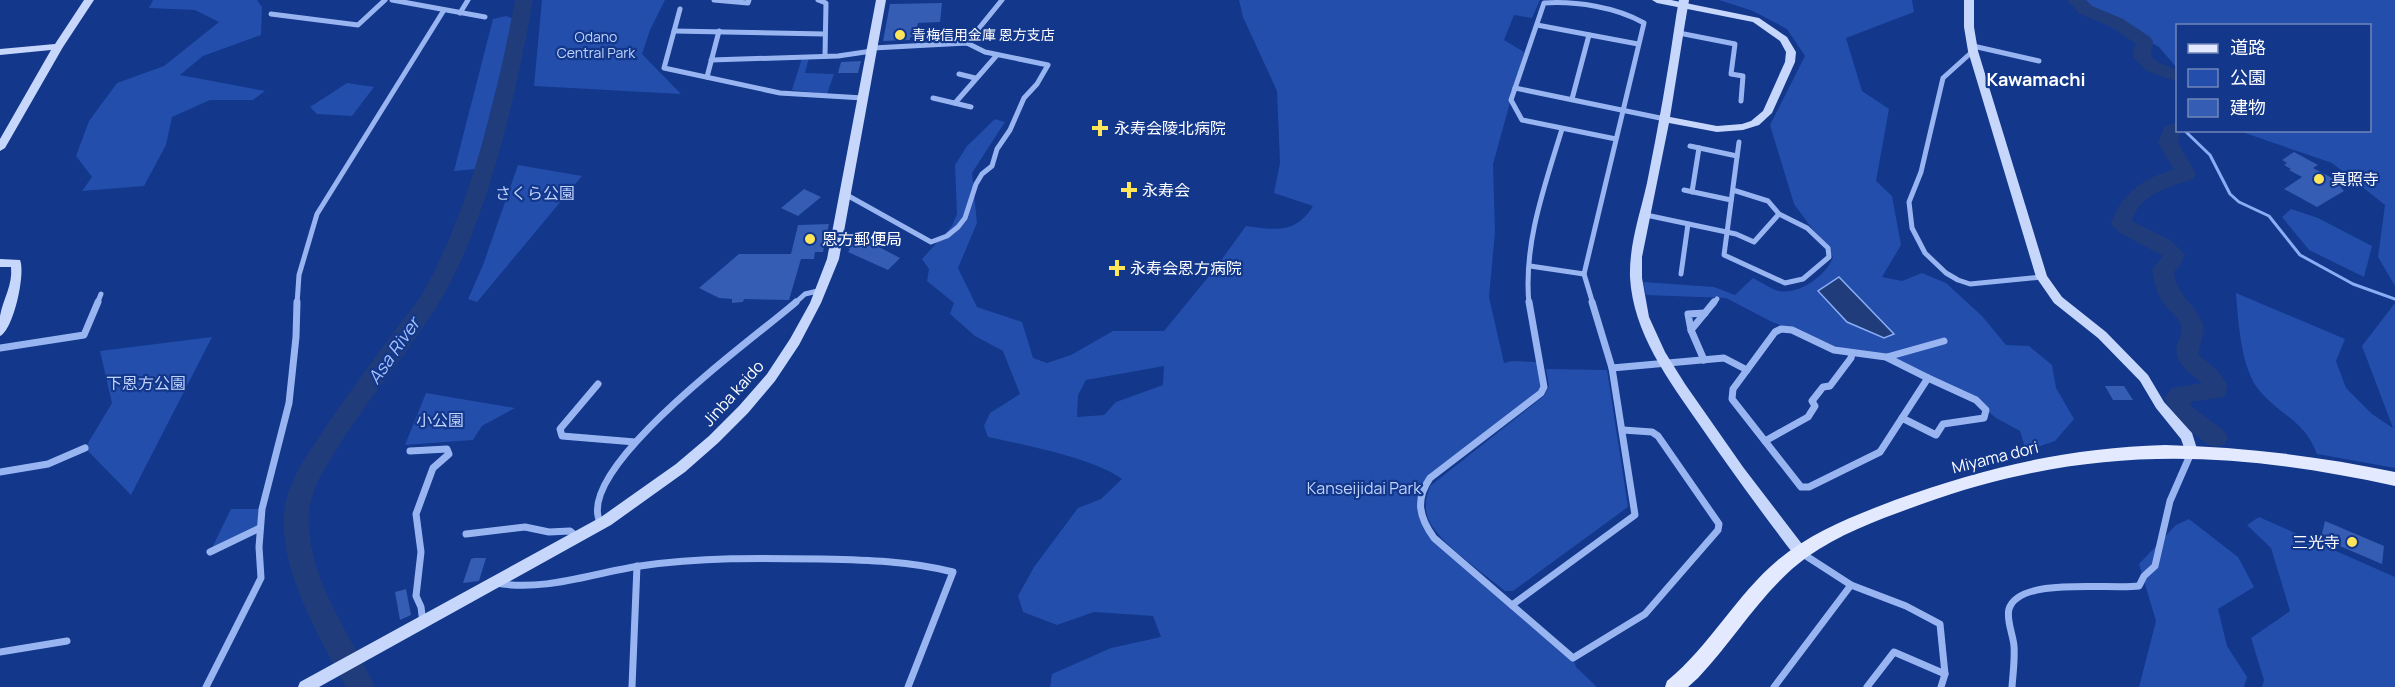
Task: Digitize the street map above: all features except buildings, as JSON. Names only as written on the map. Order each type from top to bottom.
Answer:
[{"type":"main road","name":"Miyama dori","points":[[1674,687],[1689,676],[1715,647],[1766,583],[1800,552],[1843,529],[1870,518],[1986,477],[2088,456],[2192,452],[2321,465],[2395,479]]},
{"type":"street","points":[[0,148],[58,47],[89,0]]},
{"type":"street","points":[[271,14],[358,25],[385,0]]},
{"type":"street","points":[[392,0],[485,17]]},
{"type":"street","points":[[460,13],[468,0]]},
{"type":"street","points":[[714,0],[748,3],[749,0]]},
{"type":"street","points":[[818,0],[826,3],[825,56]]},
{"type":"street","name":"Jinba kaido","points":[[307,686],[601,524],[647,494],[684,465],[746,410],[781,365],[807,324],[833,259],[881,0]]},
{"type":"street","points":[[967,43],[1002,0]]},
{"type":"street","points":[[1515,88],[1717,129],[1743,127],[1755,123],[1767,113],[1790,62],[1791,52],[1784,39],[1756,20],[1657,0]]},
{"type":"street","points":[[1684,0],[1665,119],[1637,252],[1636,278],[1648,330],[1664,364],[1743,480],[1800,552],[1851,585],[1906,606],[1940,624],[1945,674],[1941,687]]},
{"type":"street","points":[[1969,0],[1969,27],[1973,48],[2042,277],[2058,300],[2102,335],[2144,378],[2160,405],[2187,437],[2192,452],[2169,501],[2155,566],[2144,576],[2139,586],[2038,590],[2021,594],[2011,602],[2008,612],[2014,649],[2012,687]]},
{"type":"street","points":[[1512,605],[1635,516],[1612,368],[1584,274],[1644,23],[1637,17],[1586,5],[1544,3],[1511,100],[1522,120],[1616,139]]},
{"type":"street","points":[[680,9],[664,68],[780,93],[863,98]]},
{"type":"street","points":[[206,687],[261,578],[262,509],[289,403],[296,337],[299,275],[317,214],[444,10]]},
{"type":"street","points":[[1537,25],[1638,44]]},
{"type":"street","points":[[674,31],[825,34]]},
{"type":"street","points":[[707,77],[719,31]]},
{"type":"street","points":[[1679,33],[1735,44],[1731,74],[1743,76],[1741,102]]},
{"type":"street","points":[[1572,99],[1589,35]]},
{"type":"street","points":[[711,60],[825,56],[873,49],[967,43],[997,55],[1048,64],[1037,84],[1024,98],[1010,130],[997,149],[992,166],[982,172],[968,214],[955,232],[931,242],[845,194]]},
{"type":"street","points":[[0,52],[58,47]]},
{"type":"street","points":[[1973,48],[2038,61]]},
{"type":"street","points":[[1973,48],[1960,64],[1948,70],[1943,78],[1920,174],[1909,202],[1914,233],[1931,260],[1962,282],[1970,284],[2042,277]]},
{"type":"street","points":[[955,103],[997,55]]},
{"type":"street","points":[[958,74],[975,78]]},
{"type":"street","points":[[933,98],[971,107]]},
{"type":"street","points":[[1562,129],[1533,235],[1530,266],[1528,296],[1544,387],[1540,393],[1430,478],[1422,489],[1419,501],[1424,525],[1434,538],[1573,658],[1645,614],[1718,530],[1719,524],[1658,436],[1652,432],[1623,430]]},
{"type":"street","points":[[1733,190],[1768,201],[1779,214],[1807,228],[1828,248],[1829,257],[1803,279],[1785,283],[1724,255],[1739,142]]},
{"type":"street","points":[[1690,146],[1737,156]]},
{"type":"street","points":[[1692,192],[1699,148]]},
{"type":"street","points":[[1684,190],[1731,200]]},
{"type":"street","points":[[1646,215],[1727,232],[1754,242],[1779,214]]},
{"type":"street","points":[[1681,274],[1688,224]]},
{"type":"street","points":[[0,263],[16,263],[18,271],[13,296],[0,332]]},
{"type":"street","points":[[1530,266],[1584,274]]},
{"type":"street","points":[[601,524],[597,516],[597,506],[635,442],[699,380],[731,353],[806,294],[822,290]]},
{"type":"street","points":[[0,348],[84,334],[101,294]]},
{"type":"street","points":[[1691,330],[1717,299]]},
{"type":"street","points":[[1704,360],[1691,330],[1688,314],[1705,313]]},
{"type":"street","points":[[1902,418],[1936,435],[1943,424],[1984,418],[1986,410],[1976,400],[1886,357],[1834,350],[1792,330],[1781,329],[1775,332],[1733,389],[1732,399],[1801,487],[1809,487],[1881,452],[1902,418],[1928,378]]},
{"type":"street","points":[[1886,357],[1944,340]]},
{"type":"street","points":[[1765,441],[1808,417],[1815,406],[1812,401],[1823,387],[1830,386],[1851,358],[1852,353]]},
{"type":"street","points":[[1612,368],[1724,358],[1747,370]]},
{"type":"street","points":[[598,384],[560,429],[562,436],[635,442]]},
{"type":"street","points":[[0,472],[48,464],[85,448]]},
{"type":"street","points":[[410,451],[447,449],[449,454],[433,468],[416,514],[421,552],[416,596],[421,607],[423,623]]},
{"type":"street","points":[[466,534],[525,527],[549,532],[570,531],[577,537]]},
{"type":"street","points":[[210,552],[260,528]]},
{"type":"street","points":[[496,583],[508,587],[570,579],[637,566],[729,558],[868,560],[953,572],[908,687]]},
{"type":"street","points":[[632,687],[637,566]]},
{"type":"street","points":[[1774,687],[1851,585]]},
{"type":"street","points":[[0,652],[67,641]]},
{"type":"street","points":[[1867,687],[1894,652],[1945,674]]},
{"type":"green space","points":[[153,0],[257,0],[262,7],[261,35],[203,56],[180,75],[265,91],[253,100],[210,100],[172,117],[166,145],[144,186],[82,191],[92,177],[76,156],[89,121],[117,83],[164,66],[219,22],[195,10],[149,8]]},
{"type":"green space","name":"Odano Central Park","points":[[542,0],[665,0],[650,30],[642,54],[681,94],[534,86]]},
{"type":"green space","name":"Kanseijidai Park","points":[[1239,0],[1540,0],[1532,18],[1514,15],[1504,40],[1524,52],[1493,164],[1495,232],[1489,297],[1504,363],[1540,362],[1544,387],[1422,489],[1424,525],[1573,658],[1576,667],[1597,687],[1050,687],[1052,674],[1111,648],[1161,637],[1153,616],[1094,612],[1057,625],[1023,612],[1018,596],[1034,567],[1078,508],[1101,499],[1122,479],[1109,471],[1076,459],[988,437],[984,426],[990,413],[1020,394],[1003,351],[975,336],[950,314],[954,303],[927,281],[929,269],[922,259],[952,226],[957,214],[955,165],[967,146],[995,119],[1005,122],[972,173],[977,223],[958,268],[977,307],[1022,322],[1033,358],[1047,363],[1071,355],[1113,331],[1164,331],[1214,270],[1246,226],[1275,229],[1292,226],[1299,222],[1313,206],[1274,193],[1280,163],[1277,91],[1243,17]],"holes":[[[1164,366],[1163,385],[1116,402],[1104,415],[1077,417],[1078,395],[1086,380]]]},
{"type":"green space","points":[[1719,0],[1912,0],[1914,12],[1846,38],[1862,91],[1889,109],[1876,181],[1892,196],[1901,245],[1882,277],[1902,281],[1922,273],[1946,283],[1982,316],[2006,345],[2029,346],[2052,365],[2056,388],[2074,419],[2055,441],[2026,451],[2020,431],[1996,418],[1969,396],[1886,356],[1835,350],[1772,322],[1726,298],[1646,295],[1643,282],[1714,287],[1735,295],[1753,278],[1779,291],[1795,290],[1819,277],[1833,257],[1794,204],[1770,125],[1805,56],[1787,29],[1753,11]]},
{"type":"green space","points":[[2080,0],[2395,0],[2395,286],[2378,257],[2385,205],[2332,163],[2242,132],[2371,132],[2371,24],[2176,24],[2176,67],[2159,47],[2083,5]]},
{"type":"green space","points":[[506,16],[514,19],[476,169],[454,171],[493,19]]},
{"type":"green space","points":[[802,58],[809,58],[805,73],[834,74],[827,94],[792,90]]},
{"type":"green space","points":[[347,83],[374,87],[352,116],[317,114],[310,107]]},
{"type":"green space","name":"さくら公園","points":[[518,165],[582,176],[477,302],[468,299],[483,265]]},
{"type":"green space","points":[[2291,209],[2318,218],[2372,246],[2364,277],[2309,250],[2282,217]]},
{"type":"green space","points":[[2236,293],[2345,339],[2336,361],[2346,388],[2372,414],[2393,428],[2362,346],[2395,303],[2395,468],[2317,454],[2312,442],[2298,425],[2267,399],[2253,381],[2244,357]]},
{"type":"green space","name":"下恩方公園","points":[[212,337],[131,495],[85,448],[112,403],[100,351]]},
{"type":"green space","points":[[1546,369],[1607,370],[1628,507],[1513,591],[1505,591],[1450,547],[1440,536],[1428,518],[1427,498],[1430,486],[1544,396],[1549,386]]},
{"type":"green space","name":"小公園","points":[[426,393],[515,408],[482,426],[473,440],[405,445]]},
{"type":"green space","points":[[231,509],[262,509],[260,528],[210,552]]},
{"type":"green space","points":[[2259,517],[2395,577],[2395,687],[2262,687],[2264,680],[2251,638],[2290,611],[2271,548],[2247,525]]},
{"type":"green space","points":[[2189,519],[2238,557],[2254,587],[2218,609],[2227,646],[2247,677],[2244,687],[2139,687],[2156,621],[2139,564],[2176,525]]},
{"type":"shaded area","points":[[1839,277],[1894,334],[1884,338],[1847,322],[1818,291]]},
{"type":"waterway","name":"Asa River","points":[[361,687],[318,603],[301,556],[296,515],[299,497],[319,457],[352,406],[426,306],[453,254],[471,205],[494,129],[511,65],[524,0]]},
{"type":"waterway","points":[[2076,0],[2086,10],[2117,23],[2144,41],[2142,57],[2153,67],[2176,76]]},
{"type":"waterway","points":[[2176,129],[2171,131],[2168,143],[2186,174],[2168,178],[2138,196],[2127,209],[2121,224],[2156,241],[2174,254],[2173,259],[2163,270],[2169,293],[2191,322],[2192,331],[2187,354],[2192,362],[2214,381],[2216,386],[2216,391],[2180,394],[2176,398],[2184,413],[2216,438]]},
{"type":"waterway","points":[[2186,132],[2210,155],[2230,194],[2239,202],[2269,216],[2300,255],[2353,284],[2395,299]]},
{"type":"place","name":"青梅信用金庫 恩方支店","points":[[900,35]]},
{"type":"place","name":"永寿会陵北病院","points":[[1100,128]]},
{"type":"place","name":"真照寺","points":[[2319,179]]},
{"type":"place","name":"永寿会","points":[[1129,190]]},
{"type":"place","name":"恩方郵便局","points":[[810,239]]},
{"type":"place","name":"永寿会恩方病院","points":[[1117,268]]},
{"type":"place","name":"三光寺","points":[[2352,542]]},
{"type":"district","name":"Kawamachi","points":[[2036,80]]}]
